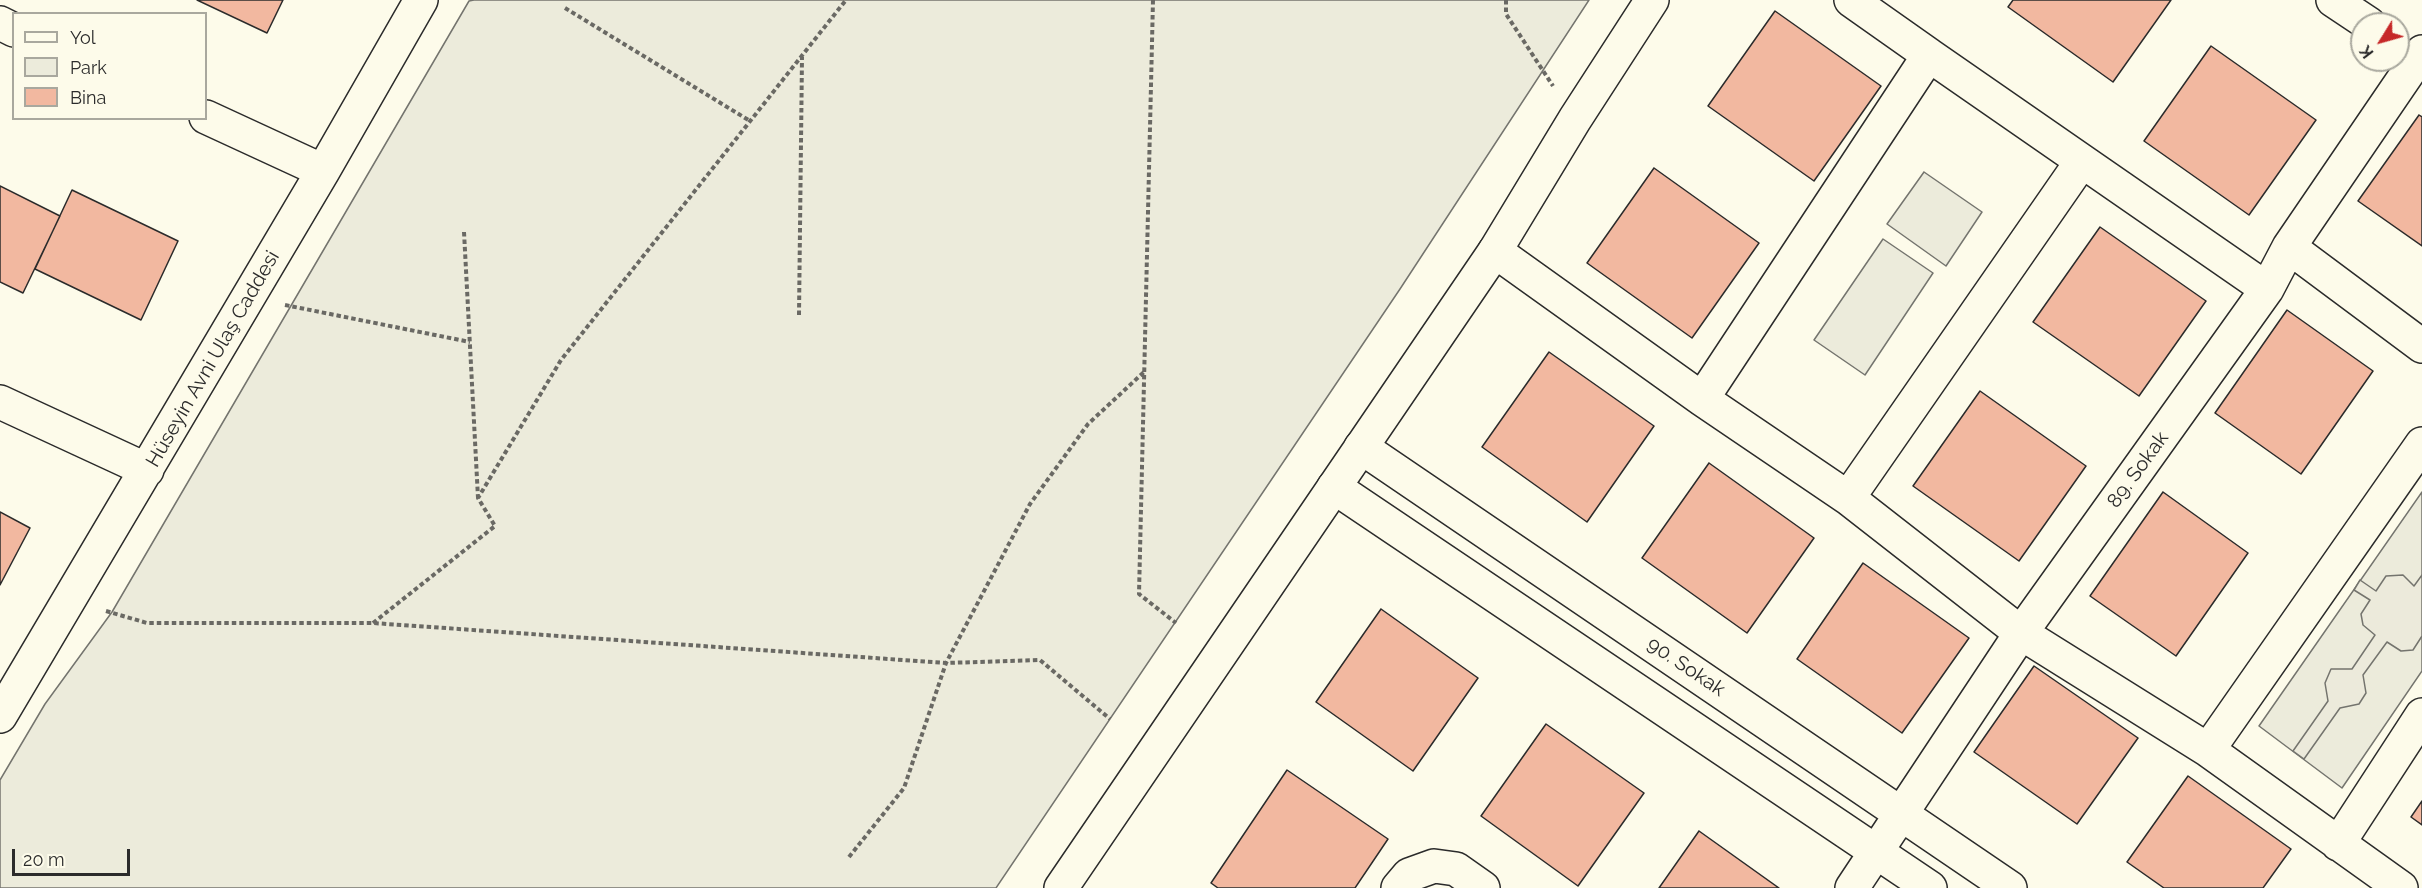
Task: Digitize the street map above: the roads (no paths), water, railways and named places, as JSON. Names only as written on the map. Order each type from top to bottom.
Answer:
[{"type":"street","name":"Hüseyin Avni Ulaş Caddesi","points":[[2,705],[147,470],[324,171],[421,0]]},
{"type":"street","points":[[1061,888],[1495,251],[1575,119],[1652,0]]},
{"type":"street","points":[[1851,0],[2266,290]]},
{"type":"street","points":[[2333,0],[2351,12]]},
{"type":"street","name":"89. Sokak","points":[[1852,888],[2021,633],[2266,290],[2289,247],[2415,53]]},
{"type":"street","points":[[1702,399],[1929,55]]},
{"type":"street","points":[[207,117],[324,171]]},
{"type":"street","points":[[1848,498],[2082,161]]},
{"type":"street","points":[[2289,247],[2422,346]]},
{"type":"street","points":[[1495,251],[1702,399],[1848,498],[2021,633],[2208,750],[2401,888]]},
{"type":"street","points":[[0,402],[147,470]]},
{"type":"street","points":[[2208,750],[2422,444]]},
{"type":"street","name":"90. Sokak","points":[[1361,447],[2010,888]]},
{"type":"street","points":[[1334,487],[1930,888]]},
{"type":"street","points":[[2338,844],[2422,716]]},
{"type":"street","points":[[1398,888],[1409,876],[1434,866],[1456,869],[1483,888]]}]
